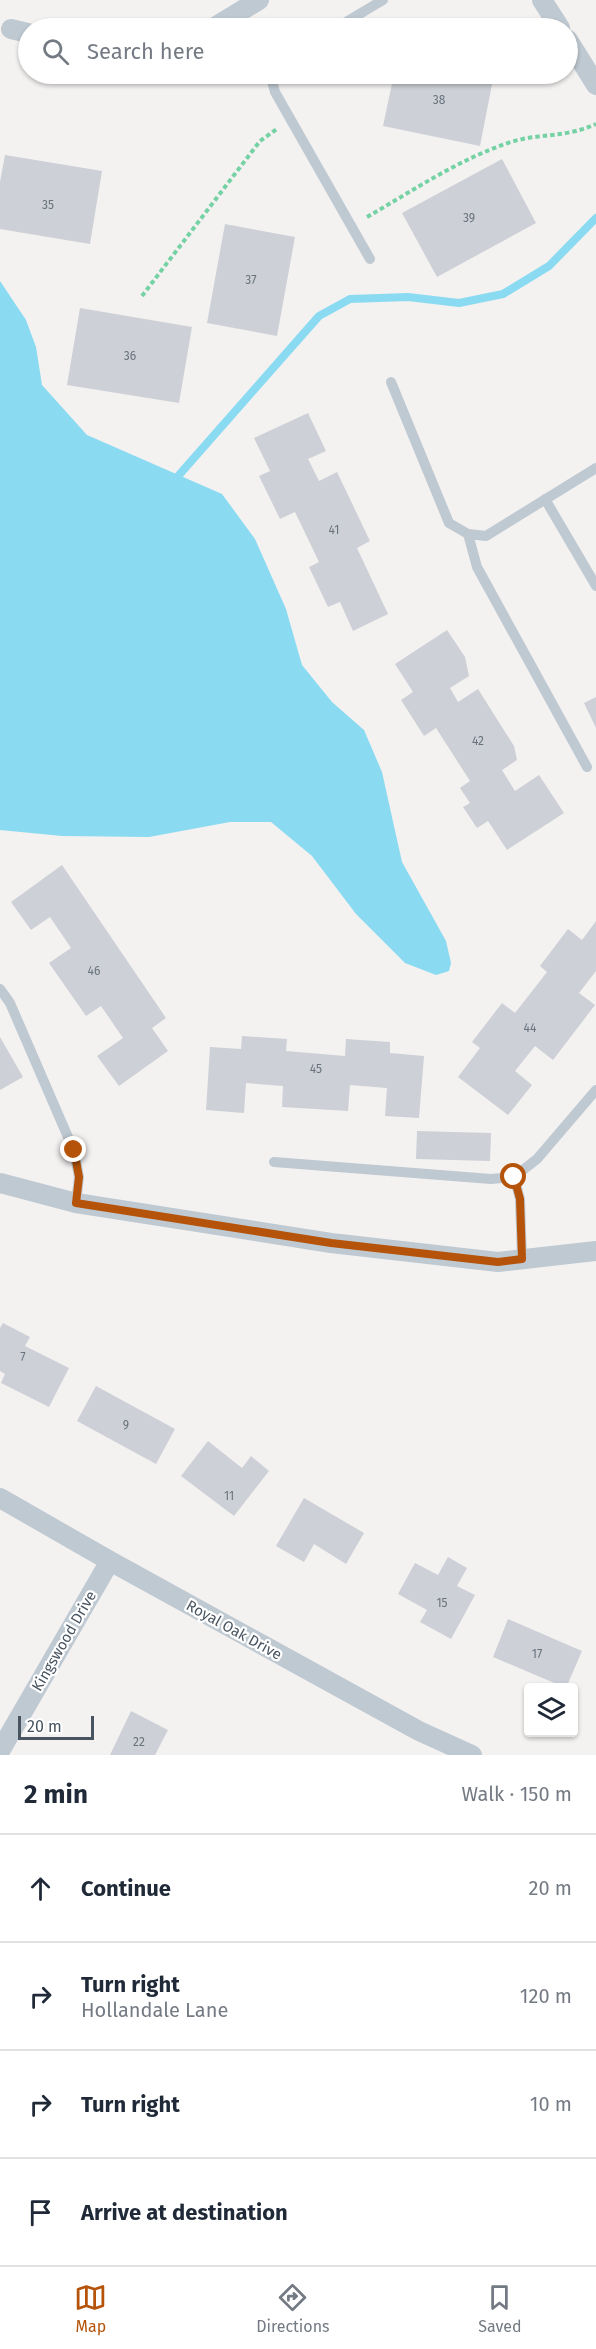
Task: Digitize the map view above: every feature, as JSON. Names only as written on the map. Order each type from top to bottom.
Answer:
[{"type":"street","points":[[229,18],[259,0]]},
{"type":"street","points":[[542,0],[554,18]]},
{"type":"street","points":[[578,57],[596,85]]},
{"type":"street","points":[[0,1183],[76,1203],[331,1243],[498,1262],[596,1251]]},
{"type":"street","name":"Royal Oak Drive","points":[[0,1498],[419,1731],[472,1755]]},
{"type":"street","name":"Kingswood Drive","points":[[0,1751],[110,1561]]},
{"type":"lane","points":[[353,18],[383,0]]},
{"type":"lane","points":[[273,84],[290,120],[369,259]]},
{"type":"lane","points":[[391,382],[449,523],[468,534],[486,536],[596,468]]},
{"type":"lane","points":[[546,499],[596,586]]},
{"type":"lane","points":[[468,534],[477,567],[587,767]]},
{"type":"lane","points":[[0,989],[10,1003],[74,1150],[79,1177],[76,1203]]},
{"type":"lane","points":[[274,1162],[491,1179],[514,1177],[537,1159],[596,1090]]},
{"type":"lane","points":[[514,1177],[520,1199],[522,1259]]},
{"type":"path","points":[[142,296],[260,141],[290,120]]},
{"type":"path","points":[[351,226],[462,161],[513,142],[577,133],[596,124]]},
{"type":"water","points":[[0,281],[26,320],[36,347],[42,385],[87,435],[222,494],[255,539],[286,609],[302,665],[332,702],[364,730],[382,772],[402,862],[446,941],[451,963],[449,971],[436,975],[405,963],[356,914],[312,856],[271,822],[230,822],[149,837],[62,836],[0,830]]},
{"type":"building","points":[[392,84],[492,84],[480,146],[383,126]]},
{"type":"building","points":[[5,155],[102,171],[90,244],[0,229],[0,182]]},
{"type":"building","points":[[502,159],[536,223],[437,277],[402,213]]},
{"type":"building","points":[[225,224],[295,237],[277,336],[207,323]]},
{"type":"building","points":[[80,308],[192,327],[179,403],[67,385]]},
{"type":"building","points":[[308,413],[326,451],[308,459],[319,481],[337,472],[370,541],[357,548],[388,614],[353,631],[340,602],[328,607],[309,567],[319,562],[295,512],[280,519],[259,476],[270,471],[254,438]]},
{"type":"building","points":[[447,630],[465,657],[469,676],[450,688],[458,702],[478,689],[514,746],[517,760],[502,770],[515,791],[539,775],[564,813],[507,850],[488,821],[477,828],[463,807],[470,803],[460,788],[470,781],[436,728],[424,736],[401,700],[413,692],[395,664]]},
{"type":"building","points":[[596,697],[596,728],[584,703]]},
{"type":"building","points":[[62,865],[166,1018],[152,1028],[168,1051],[119,1086],[97,1056],[123,1038],[101,1006],[86,1016],[49,963],[71,948],[50,917],[31,930],[11,902]]},
{"type":"building","points":[[596,921],[596,971],[579,993],[595,1005],[553,1060],[535,1046],[515,1071],[532,1085],[508,1115],[458,1077],[480,1048],[472,1042],[502,1003],[515,1013],[547,972],[540,966],[568,929],[582,940]]},
{"type":"building","points":[[242,1036],[287,1039],[286,1051],[345,1056],[346,1039],[390,1042],[390,1053],[424,1056],[419,1118],[385,1116],[387,1088],[350,1085],[348,1111],[282,1107],[283,1086],[246,1083],[244,1113],[206,1110],[210,1047],[241,1049]]},
{"type":"building","points":[[0,1037],[23,1077],[0,1090]]},
{"type":"building","points":[[417,1131],[491,1133],[490,1161],[416,1159]]},
{"type":"building","points":[[3,1323],[30,1337],[25,1346],[69,1368],[49,1407],[1,1383],[5,1374],[0,1371],[0,1328]]},
{"type":"building","points":[[96,1386],[175,1429],[156,1464],[77,1421]]},
{"type":"building","points":[[208,1441],[242,1468],[251,1456],[269,1471],[234,1516],[181,1476]]},
{"type":"building","points":[[304,1498],[364,1533],[346,1564],[314,1544],[304,1562],[276,1546]]},
{"type":"building","points":[[448,1557],[467,1568],[457,1586],[475,1595],[451,1639],[420,1622],[427,1610],[398,1594],[415,1563],[438,1575]]},
{"type":"building","points":[[508,1619],[582,1651],[568,1683],[554,1683],[493,1657]]},
{"type":"building","points":[[131,1711],[168,1730],[155,1755],[110,1755]]},
{"type":"waterway","points":[[179,475],[319,316],[350,299],[408,297],[459,303],[503,294],[549,266],[596,218]]},
{"type":"route","points":[[74,1150],[79,1177],[76,1203],[331,1243],[498,1262],[522,1259],[520,1199],[514,1177]]}]
